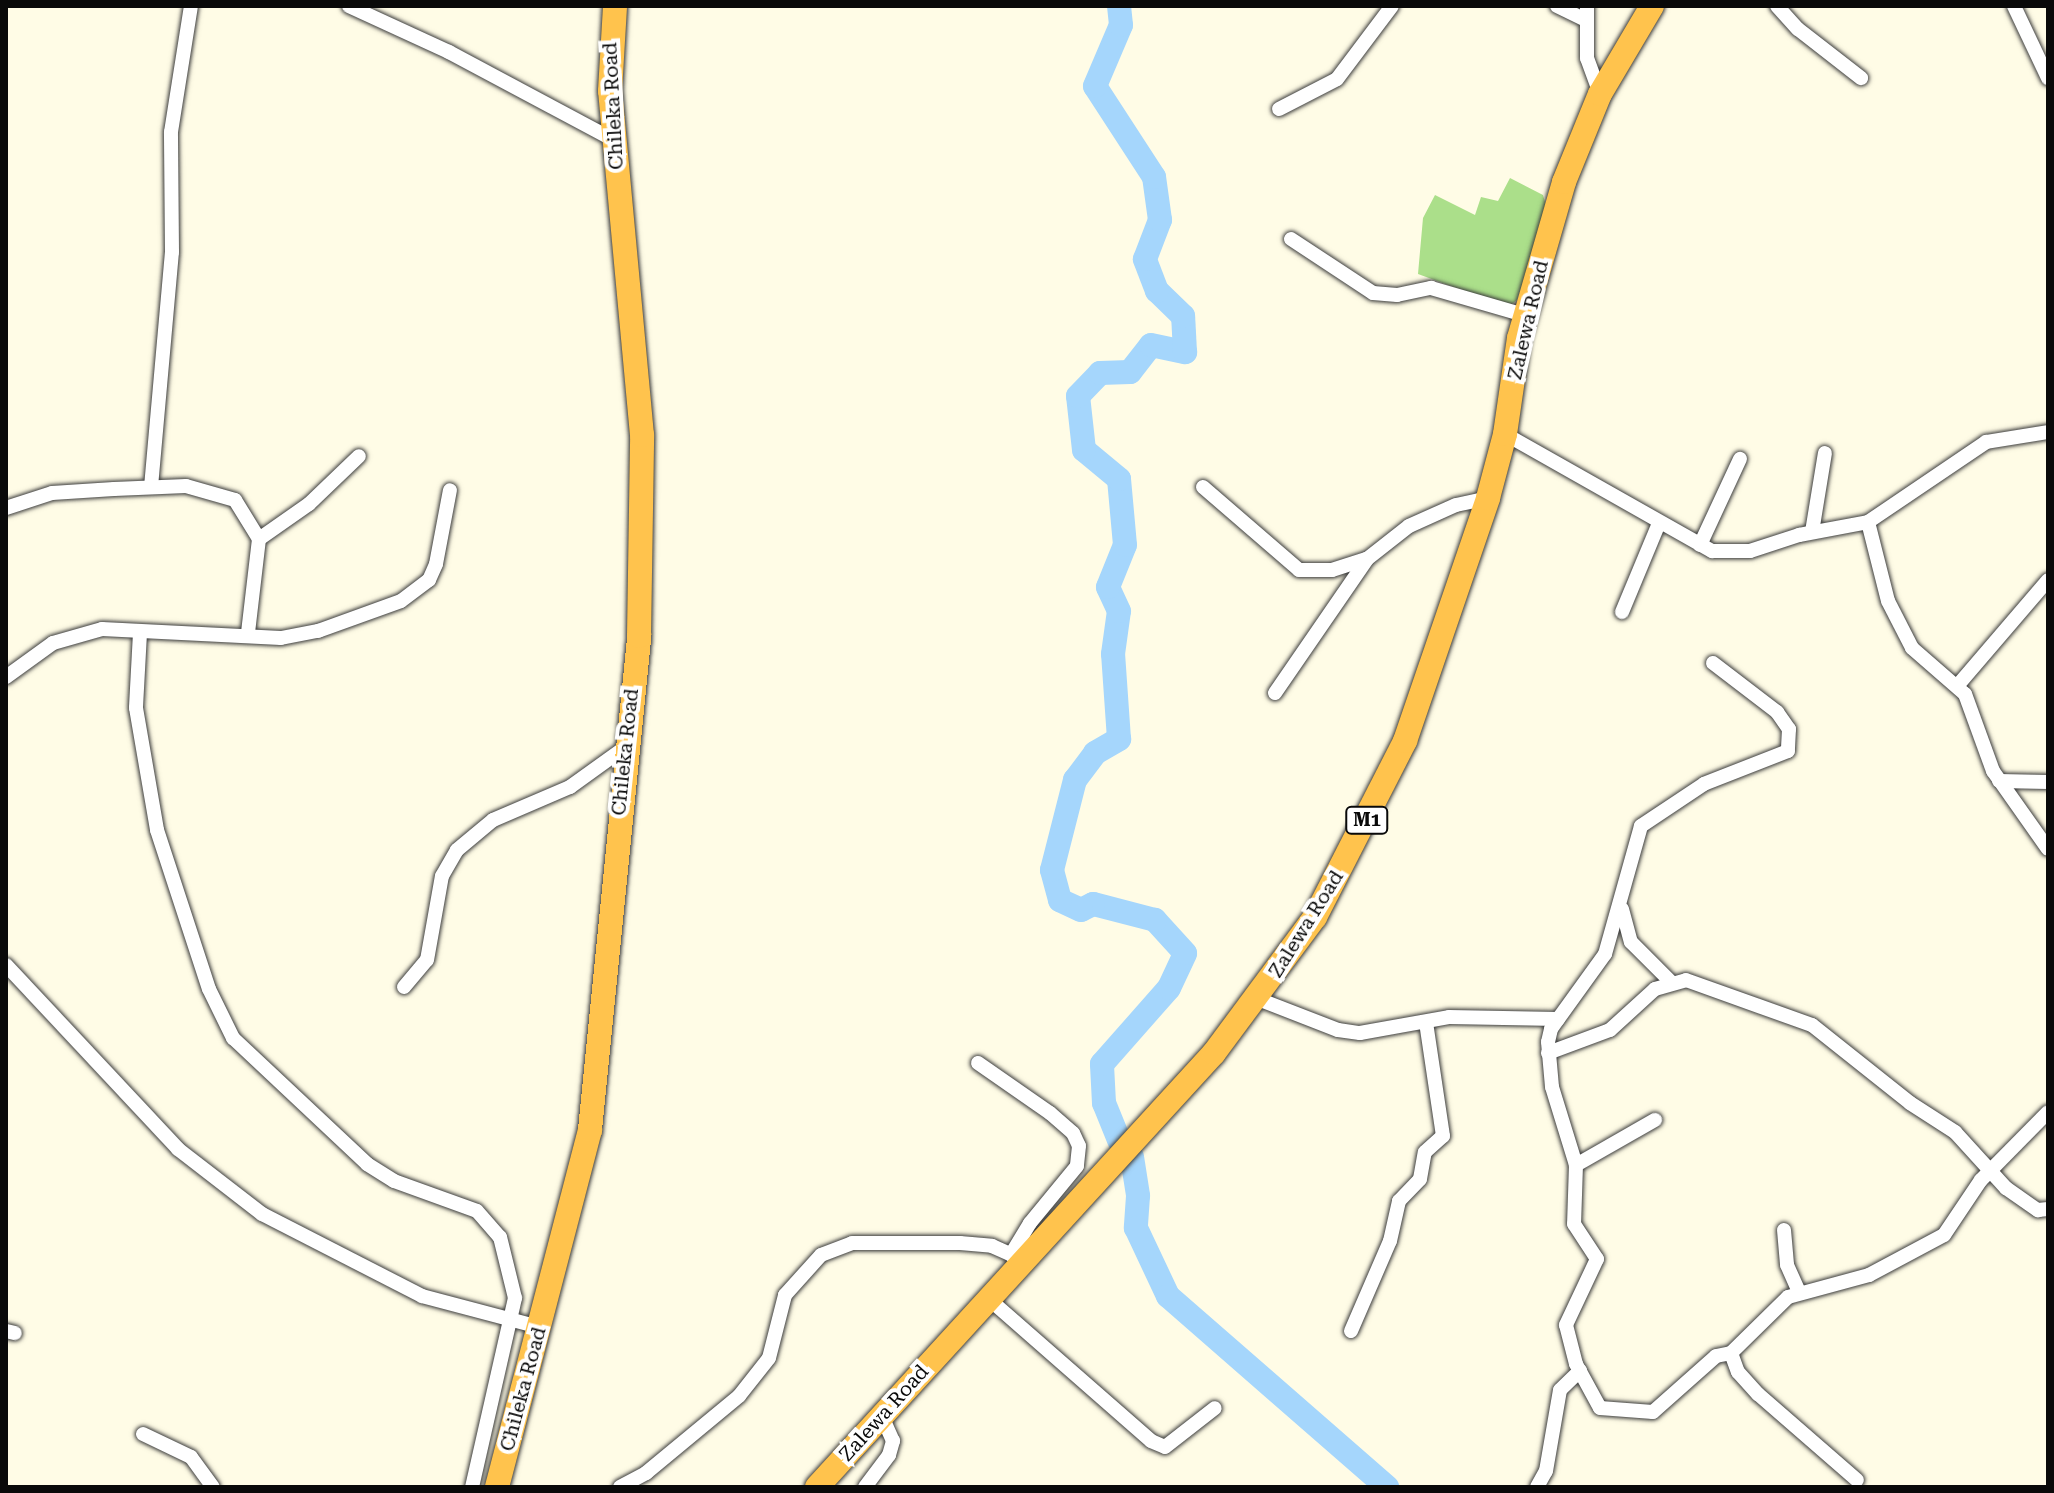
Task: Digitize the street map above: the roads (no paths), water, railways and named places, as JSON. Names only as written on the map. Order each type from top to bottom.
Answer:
[{"type":"highway","name":"Chileka Road","points":[[497,1487],[590,1130],[601,1054],[624,748],[639,636],[642,435],[614,140],[609,34],[615,6]]},
{"type":"highway","points":[[508,1487],[588,1195],[613,1052],[629,821],[649,638],[653,449],[625,91],[624,37],[630,6]]},
{"type":"highway","name":"Zalewa Road","points":[[817,1487],[989,1299],[1017,1257],[1258,999],[1315,917],[1405,741],[1488,498],[1505,434],[1524,315],[1564,182],[1600,94],[1652,6]]},
{"type":"street","points":[[151,487],[172,252],[171,132],[191,6]]},
{"type":"street","points":[[349,6],[449,52],[614,140]]},
{"type":"street","points":[[1279,109],[1337,79],[1392,6]]},
{"type":"street","points":[[1557,6],[1586,13],[1587,58],[1600,94]]},
{"type":"street","points":[[1777,6],[1798,29],[1861,78]]},
{"type":"street","points":[[2014,6],[2048,78]]},
{"type":"street","points":[[1291,239],[1373,293],[1397,295],[1431,288],[1524,315]]},
{"type":"street","points":[[1505,434],[1659,523],[1700,545],[1727,555],[1812,532],[1868,522],[1986,442],[2048,432]]},
{"type":"street","points":[[1812,532],[1825,453]]},
{"type":"street","points":[[259,539],[309,504],[359,456]]},
{"type":"street","points":[[1700,545],[1740,459]]},
{"type":"street","points":[[6,508],[52,493],[151,487],[186,486],[235,500],[259,539],[248,633]]},
{"type":"street","points":[[1203,487],[1299,570],[1332,570],[1367,559]]},
{"type":"street","points":[[6,677],[74,635],[102,629],[140,633],[299,636],[417,593],[436,564],[450,490]]},
{"type":"street","points":[[1275,693],[1367,559],[1409,526],[1456,505],[1488,498]]},
{"type":"street","points":[[1868,522],[1888,601],[1912,648],[1958,685],[1999,781],[2048,849]]},
{"type":"street","points":[[1622,612],[1659,523]]},
{"type":"street","points":[[1958,685],[2048,580]]},
{"type":"street","points":[[140,633],[136,708],[157,830],[209,989],[233,1038],[367,1164],[394,1181],[477,1211],[491,1225],[516,1287],[511,1323],[472,1487]]},
{"type":"street","points":[[1713,663],[1777,712],[1789,729],[1788,751],[1704,784],[1652,815],[1633,842],[1621,905],[1595,972],[1558,1019],[1548,1053],[1552,1087],[1576,1165],[1574,1224],[1597,1259],[1566,1325],[1580,1371],[1600,1408],[1653,1412],[1716,1356],[1731,1353],[1799,1292],[1869,1275],[1944,1235],[1989,1173],[2048,1112]]},
{"type":"street","points":[[404,987],[427,960],[442,876],[457,850],[483,826],[570,787],[624,748]]},
{"type":"street","points":[[1999,781],[2048,782]]},
{"type":"street","points":[[1621,905],[1631,942],[1670,981]]},
{"type":"street","points":[[6,965],[178,1149],[250,1206],[422,1296],[511,1323],[539,1327]]},
{"type":"street","points":[[1548,1053],[1610,1030],[1670,981],[1686,980],[1812,1025],[1910,1103],[1955,1132],[1989,1173],[2038,1210],[2048,1209]]},
{"type":"street","points":[[1258,999],[1338,1030],[1360,1033],[1496,1014],[1558,1019]]},
{"type":"street","points":[[1351,1331],[1390,1241],[1399,1201],[1420,1179],[1425,1152],[1443,1136],[1426,1022]]},
{"type":"street","points":[[620,1487],[646,1473],[739,1396],[769,1358],[785,1295],[821,1255],[852,1243],[960,1243],[1017,1257],[1030,1223],[1077,1166],[1079,1146],[1073,1133],[1050,1113],[978,1063]]},
{"type":"street","points":[[1576,1165],[1655,1120]]},
{"type":"street","points":[[1784,1230],[1787,1265],[1799,1292]]},
{"type":"street","points":[[989,1299],[1151,1441],[1165,1447],[1215,1408]]},
{"type":"street","points":[[1731,1353],[1738,1372],[1758,1394],[1857,1480]]},
{"type":"street","points":[[1537,1487],[1546,1471],[1560,1390],[1580,1371]]},
{"type":"street","points":[[865,1487],[889,1455],[893,1441],[882,1416]]},
{"type":"street","points":[[143,1434],[191,1457],[213,1487]]},
{"type":"waterway","points":[[1119,6],[1121,25],[1095,86],[1154,177],[1160,220],[1145,259],[1157,291],[1183,316],[1185,352],[1151,345],[1130,372],[1100,373],[1078,396],[1084,450],[1119,479],[1125,545],[1108,587],[1119,611],[1113,654],[1119,739],[1095,753],[1075,780],[1052,870],[1060,900],[1081,910],[1093,904],[1155,920],[1185,953],[1169,988],[1102,1064],[1104,1103],[1119,1140]]},
{"type":"waterway","points":[[1132,1157],[1138,1196],[1136,1228],[1168,1296],[1387,1487]]}]
